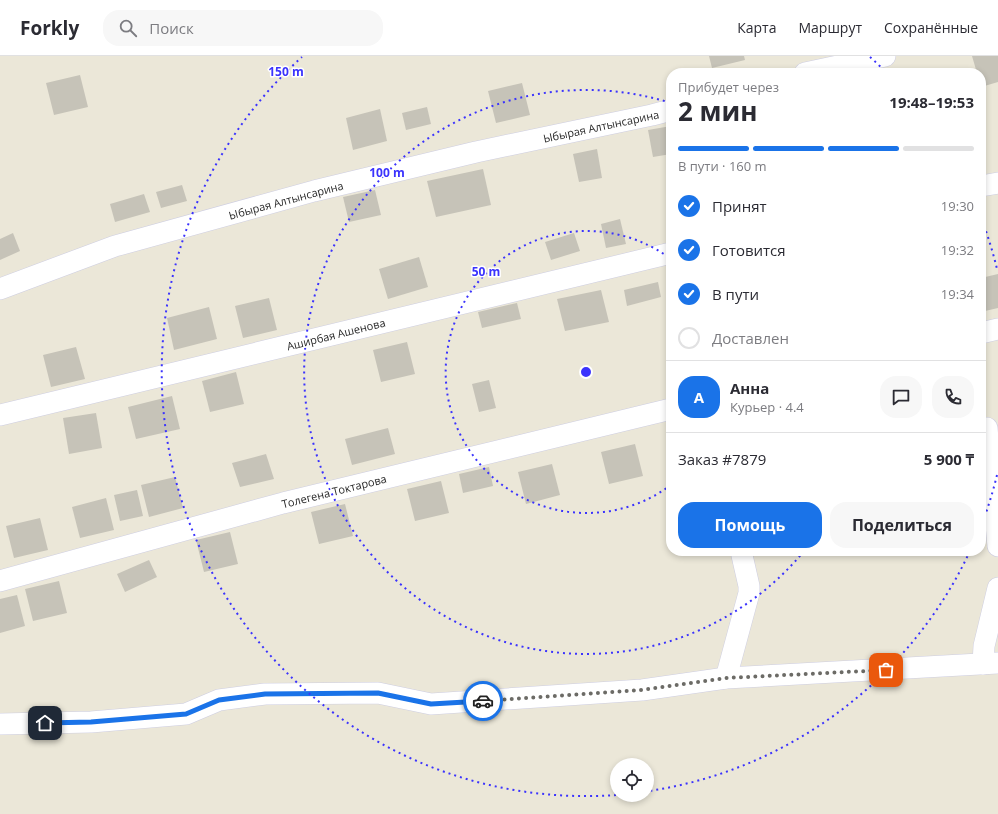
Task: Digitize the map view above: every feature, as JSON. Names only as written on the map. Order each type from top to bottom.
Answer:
[{"type":"street","points":[[829,68],[885,56]]},
{"type":"street","name":"Ыбырая Алтынсарина","points":[[0,289],[115,246],[314,191],[476,152],[666,111]]},
{"type":"street","points":[[986,185],[998,183]]},
{"type":"street","name":"Аширбая Ашенова","points":[[0,415],[666,254]]},
{"type":"street","points":[[986,332],[998,329]]},
{"type":"street","name":"Толегена Токтарова","points":[[0,581],[283,503],[666,410]]},
{"type":"street","points":[[987,428],[998,546]]},
{"type":"street","points":[[736,678],[750,586],[742,556]]},
{"type":"street","points":[[0,724],[91,722],[186,714],[219,700],[265,694],[378,693],[431,704],[642,690],[736,678],[990,663],[984,646],[998,588]]},
{"type":"building","points":[[709,56],[744,56],[745,60],[712,68]]},
{"type":"building","points":[[972,56],[998,56],[998,82],[986,86],[986,68],[976,68]]},
{"type":"building","points":[[80,75],[88,107],[54,115],[46,83]]},
{"type":"building","points":[[522,83],[530,115],[496,123],[488,91]]},
{"type":"building","points":[[427,107],[431,124],[406,130],[402,113]]},
{"type":"building","points":[[380,109],[387,141],[353,150],[346,118]]},
{"type":"building","points":[[666,127],[666,155],[653,157],[648,130]]},
{"type":"building","points":[[597,149],[602,178],[579,182],[573,154]]},
{"type":"building","points":[[483,169],[491,205],[436,217],[427,181]]},
{"type":"building","points":[[182,185],[187,201],[161,208],[156,192]]},
{"type":"building","points":[[375,190],[381,215],[349,222],[343,197]]},
{"type":"building","points":[[144,194],[150,212],[115,222],[110,204]]},
{"type":"building","points":[[620,219],[626,244],[606,248],[601,224]]},
{"type":"building","points":[[13,233],[20,251],[0,260],[0,239]]},
{"type":"building","points":[[574,233],[580,251],[551,260],[545,242]]},
{"type":"building","points":[[419,257],[428,287],[388,299],[379,269]]},
{"type":"building","points":[[998,274],[998,308],[986,311],[986,277]]},
{"type":"building","points":[[658,282],[661,297],[627,306],[624,290]]},
{"type":"building","points":[[601,290],[609,322],[565,331],[557,299]]},
{"type":"building","points":[[269,298],[277,330],[243,338],[235,306]]},
{"type":"building","points":[[517,303],[521,319],[482,328],[478,312]]},
{"type":"building","points":[[209,307],[217,339],[174,350],[167,318]]},
{"type":"building","points":[[407,342],[415,374],[381,382],[373,350]]},
{"type":"building","points":[[76,347],[85,379],[51,387],[43,355]]},
{"type":"building","points":[[236,372],[244,404],[210,412],[202,381]]},
{"type":"building","points":[[489,380],[496,408],[479,412],[472,384]]},
{"type":"building","points":[[172,396],[180,429],[136,439],[128,407]]},
{"type":"building","points":[[96,413],[102,448],[69,454],[63,418]]},
{"type":"building","points":[[388,428],[395,454],[352,465],[345,439]]},
{"type":"building","points":[[635,444],[643,476],[609,484],[601,452]]},
{"type":"building","points":[[266,454],[274,479],[240,487],[232,463]]},
{"type":"building","points":[[552,464],[560,495],[526,504],[518,472]]},
{"type":"building","points":[[489,467],[493,486],[463,493],[459,474]]},
{"type":"building","points":[[175,477],[183,508],[149,517],[141,485]]},
{"type":"building","points":[[441,481],[449,513],[415,521],[407,489]]},
{"type":"building","points":[[137,490],[143,516],[120,521],[114,495]]},
{"type":"building","points":[[106,498],[114,530],[80,538],[72,507]]},
{"type":"building","points":[[345,504],[353,536],[319,544],[311,512]]},
{"type":"building","points":[[40,518],[48,550],[14,558],[6,526]]},
{"type":"building","points":[[230,532],[238,564],[204,572],[196,540]]},
{"type":"building","points":[[149,560],[157,577],[125,592],[117,574]]},
{"type":"building","points":[[59,581],[67,613],[33,621],[25,589]]},
{"type":"building","points":[[17,595],[25,626],[0,633],[0,599]]},
{"type":"way so far","points":[[483,701],[642,690],[726,678],[886,670]]},
{"type":"route","points":[[45,723],[91,722],[186,714],[219,700],[265,694],[378,693],[431,704],[483,701]]}]
